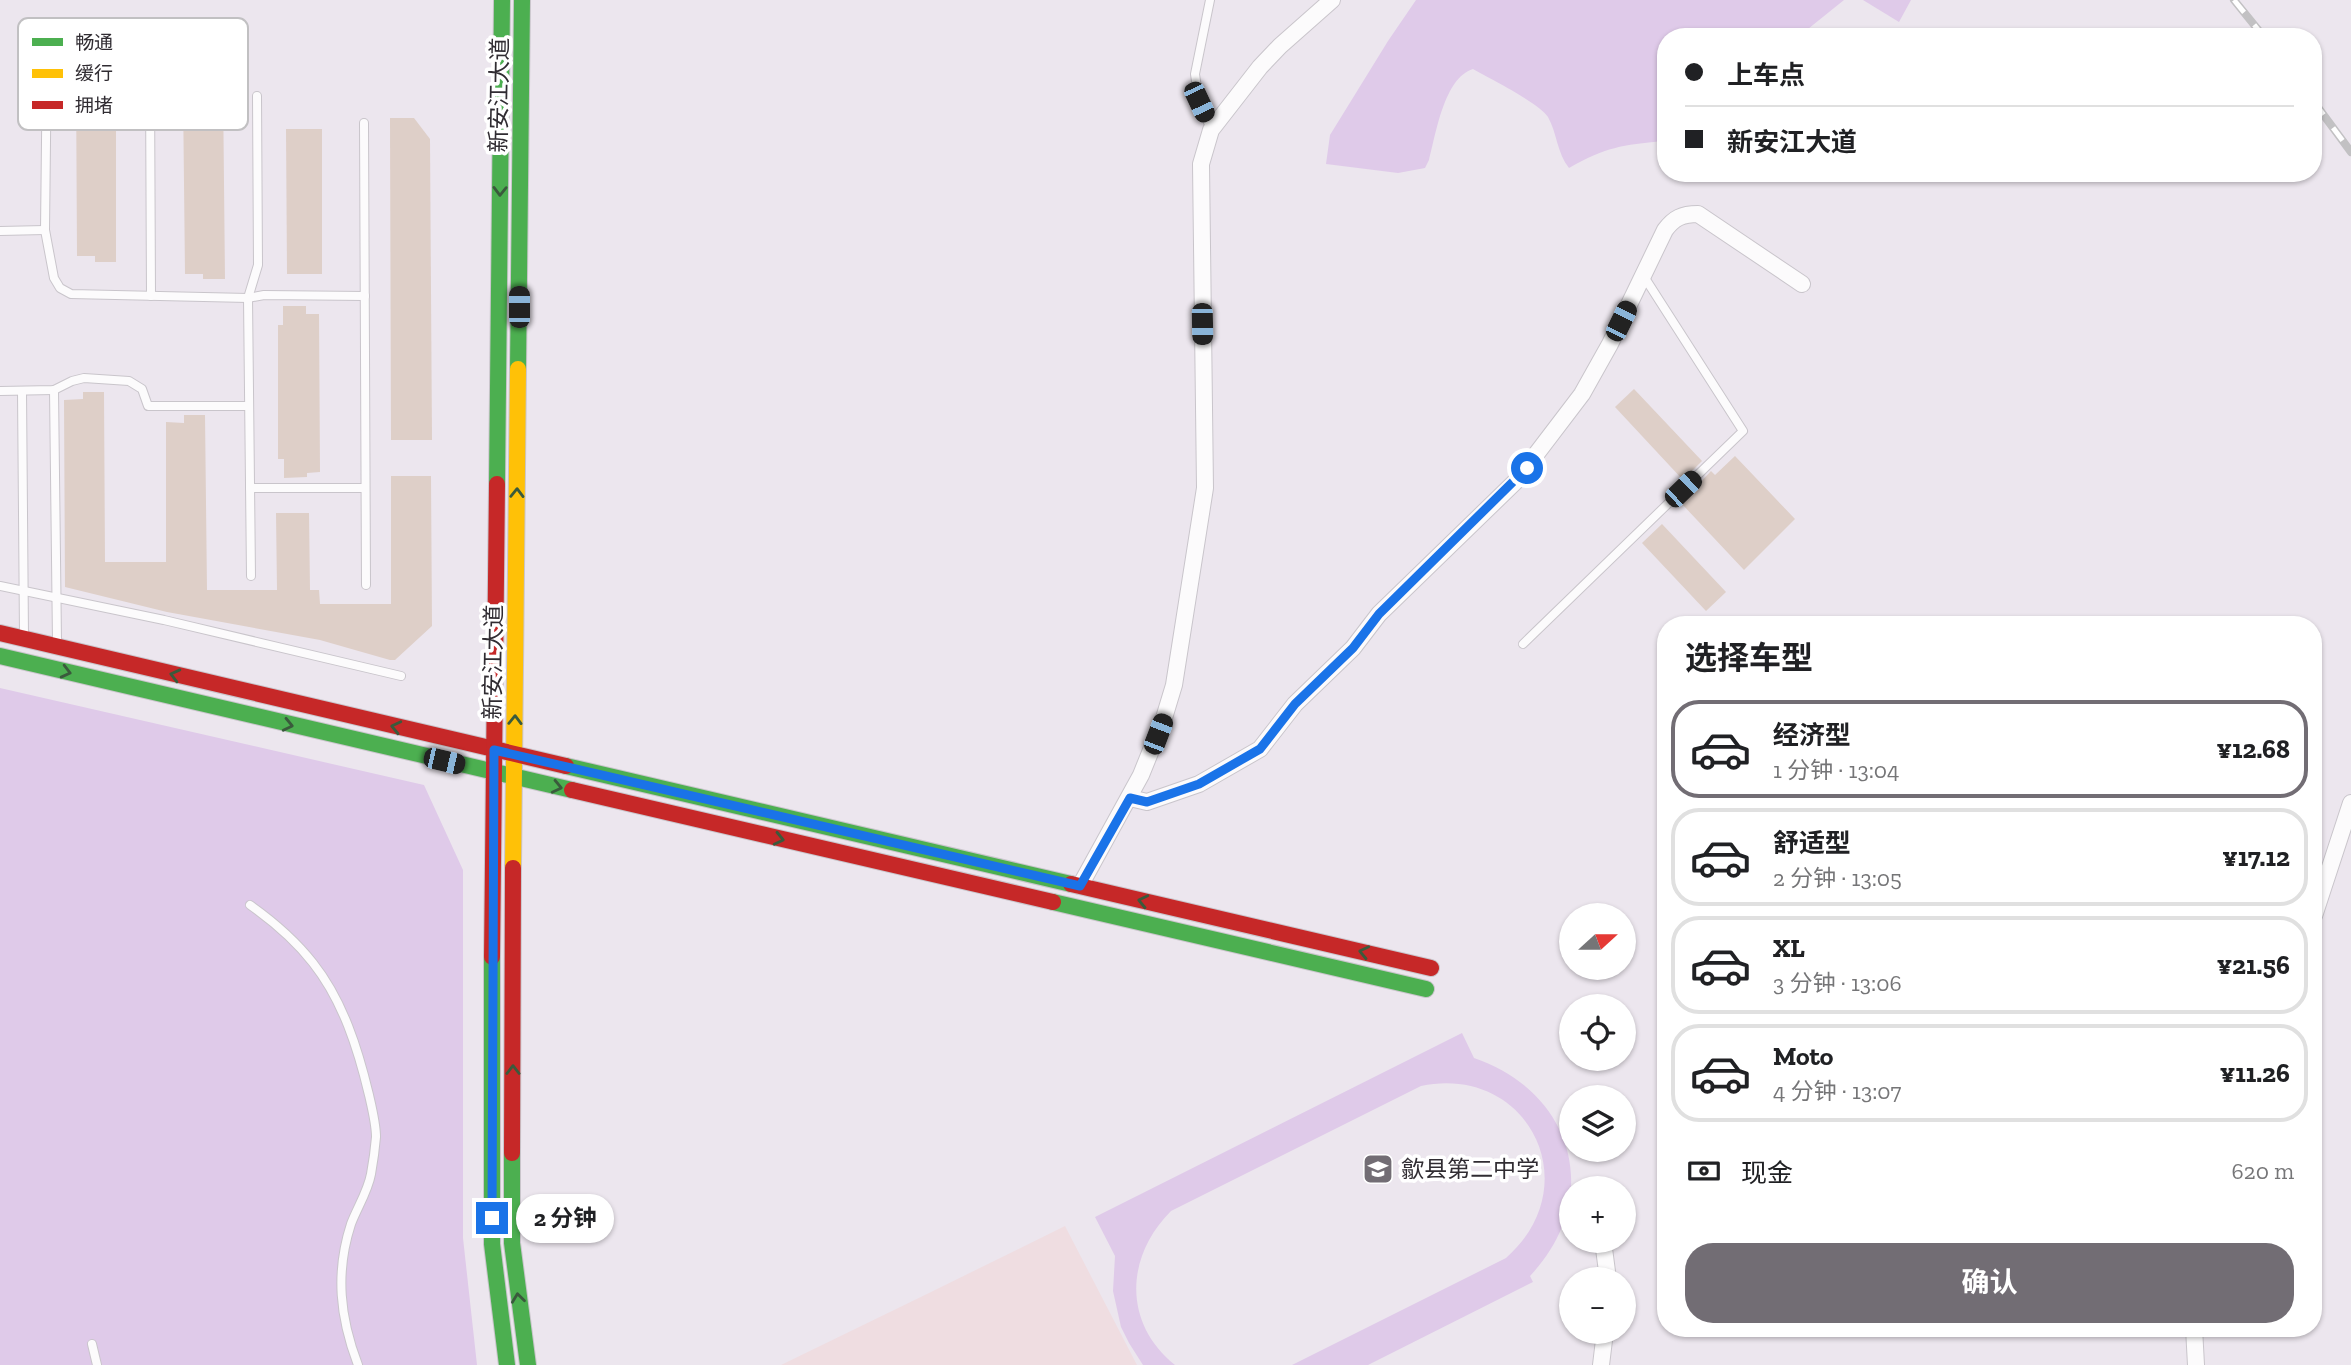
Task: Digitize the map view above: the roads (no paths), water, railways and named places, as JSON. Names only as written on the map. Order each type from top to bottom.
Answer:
[{"type":"street","name":"新安江大道","points":[[502,0],[492,1244],[507,1365]]},
{"type":"street","name":"新安江大道","points":[[522,0],[514,755],[513,1243],[528,1365]]},
{"type":"street","points":[[1080,886],[1130,798],[1152,751],[1174,685],[1205,488],[1201,164],[1212,130],[1260,67],[1332,0]]},
{"type":"street","points":[[1130,798],[1147,802],[1199,784],[1260,749],[1295,704],[1353,648],[1379,614],[1527,468],[1582,394],[1671,222],[1686,214],[1698,214],[1802,284]]},
{"type":"street","points":[[0,633],[1431,968]]},
{"type":"street","points":[[0,656],[1426,989]]},
{"type":"street","points":[[2322,892],[2351,803]]},
{"type":"street","points":[[2194,1337],[2196,1365]]},
{"type":"street","points":[[1601,1365],[1604,1344]]},
{"type":"lane","points":[[1210,0],[1195,74],[1199,102],[1212,130]]},
{"type":"lane","points":[[251,576],[248,298],[258,265],[257,96]]},
{"type":"lane","points":[[364,123],[366,585]]},
{"type":"lane","points":[[46,130],[45,230],[54,278],[65,292],[71,295],[248,298],[264,295],[365,296]]},
{"type":"lane","points":[[150,130],[151,296]]},
{"type":"lane","points":[[0,231],[45,230]]},
{"type":"lane","points":[[1523,644],[1743,431],[1643,275]]},
{"type":"lane","points":[[0,391],[54,390],[84,378],[129,381],[142,388],[148,406],[250,406]]},
{"type":"lane","points":[[54,390],[57,647]]},
{"type":"lane","points":[[22,391],[24,639]]},
{"type":"lane","points":[[250,488],[365,488]]},
{"type":"lane","points":[[0,586],[164,620],[401,676]]},
{"type":"lane","points":[[250,905],[301,948],[328,984],[348,1025],[365,1079],[376,1135],[375,1146],[371,1177],[350,1227],[341,1276],[342,1312],[358,1365]]},
{"type":"lane","points":[[92,1344],[97,1365]]},
{"type":"railway","points":[[2234,0],[2257,28]]},
{"type":"railway","points":[[2322,113],[2351,152]]},
{"type":"place","name":"歙县第二中学","points":[[1378,1169]]}]
